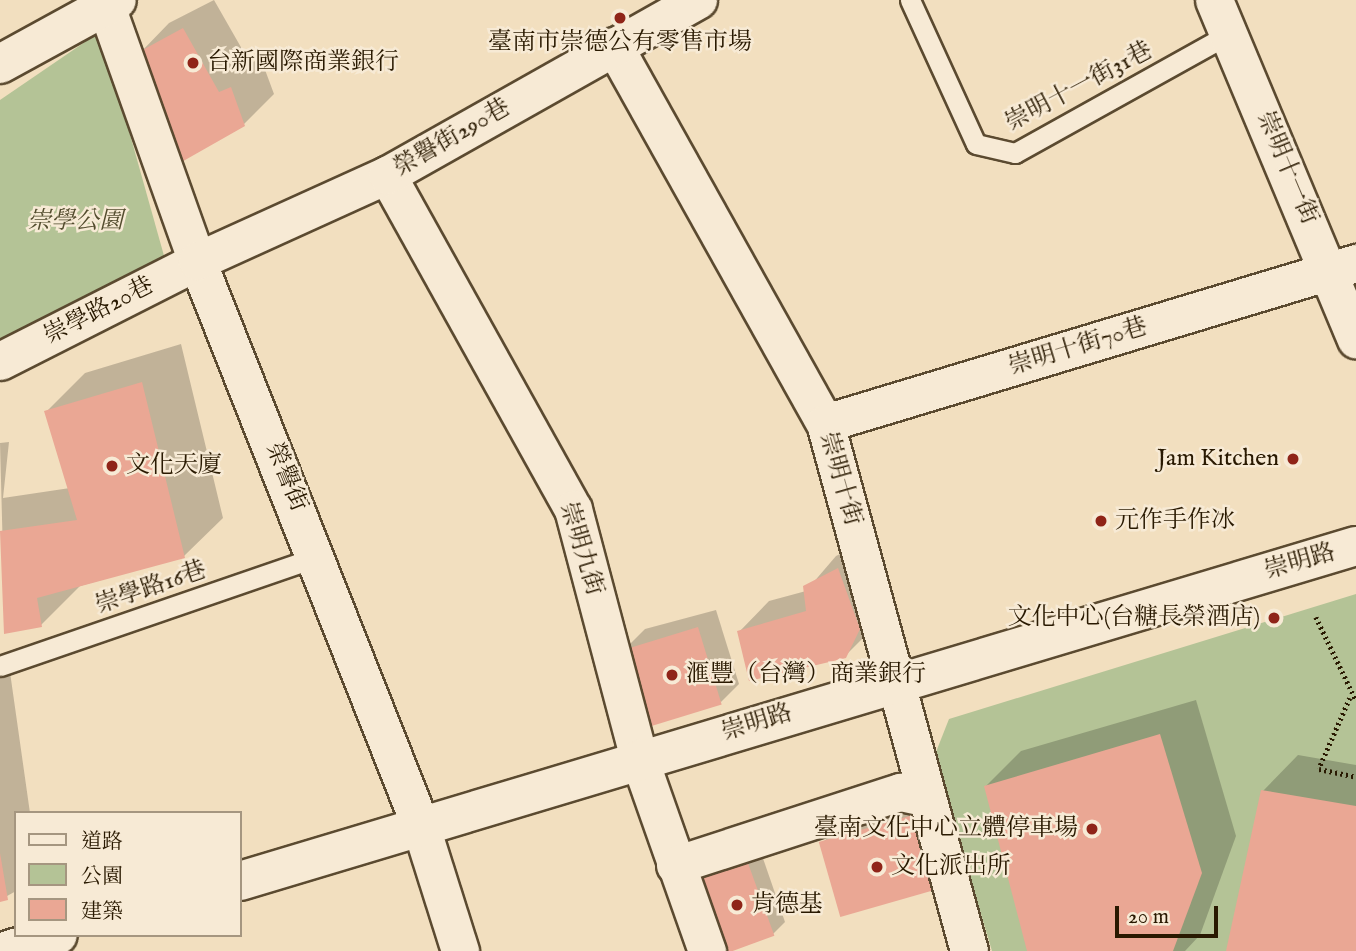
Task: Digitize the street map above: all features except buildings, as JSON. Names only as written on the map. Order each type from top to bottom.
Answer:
[{"type":"street","name":"榮譽街290巷","points":[[197,261],[387,175],[698,0]]},
{"type":"street","name":"崇明十一街","points":[[1214,0],[1344,266],[1356,339]]},
{"type":"street","points":[[0,64],[111,3]]},
{"type":"street","name":"榮譽街","points":[[111,3],[197,261],[319,556],[421,827],[460,951]]},
{"type":"street","name":"崇明十街","points":[[614,46],[825,423],[896,681],[924,797],[969,951]]},
{"type":"street","name":"崇明九街","points":[[387,175],[573,509],[639,758],[707,951]]},
{"type":"street","name":"崇學路20巷","points":[[0,361],[197,261]]},
{"type":"street","name":"崇明十街70巷","points":[[825,423],[1344,266]]},
{"type":"street","name":"崇明路","points":[[242,880],[639,758],[1356,545]]},
{"type":"street","points":[[675,865],[900,792],[924,797]]},
{"type":"street","points":[[5,951],[51,937]]},
{"type":"lane","name":"崇明十一街31巷","points":[[910,0],[976,144],[1015,153],[1229,34]]},
{"type":"lane","name":"崇學路16巷","points":[[0,666],[319,556]]},
{"type":"path","points":[[1316,617],[1350,698],[1319,769],[1356,777]]},
{"type":"path","points":[[1350,698],[1356,700]]},
{"type":"green space","name":"崇學公園","points":[[101,31],[168,270],[0,343],[0,100]]},
{"type":"green space","points":[[1356,594],[1356,951],[992,951],[934,757],[949,719]]},
{"type":"place","name":"臺南市崇德公有零售市場","points":[[620,18]]},
{"type":"place","name":"台新國際商業銀行","points":[[193,63]]},
{"type":"place","name":"Jam Kitchen","points":[[1293,459]]},
{"type":"place","name":"文化天廈","points":[[112,466]]},
{"type":"place","name":"元作手作冰","points":[[1101,521]]},
{"type":"place","name":"文化中心(台糖長榮酒店)","points":[[1274,618]]},
{"type":"place","name":"滙豐（台灣）商業銀行","points":[[672,675]]},
{"type":"place","name":"臺南文化中心立體停車場","points":[[1092,829]]},
{"type":"place","name":"文化派出所","points":[[877,867]]},
{"type":"place","name":"肯德基","points":[[737,905]]}]
